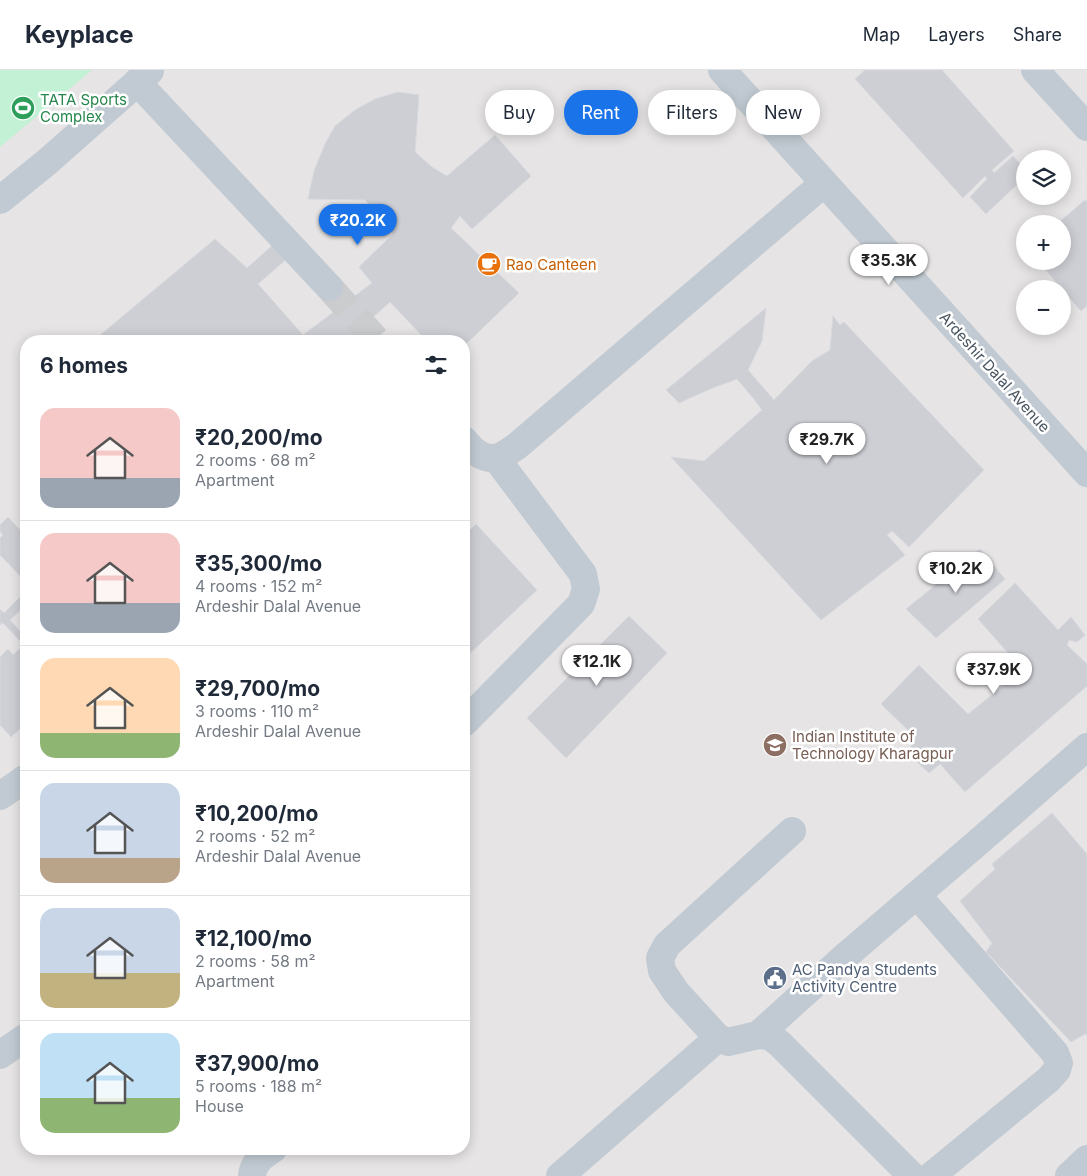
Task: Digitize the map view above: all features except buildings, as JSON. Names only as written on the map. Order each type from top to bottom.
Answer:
[{"type":"street","name":"Ardeshir Dalal Avenue","points":[[722,70],[1087,473]]},
{"type":"street","points":[[1035,70],[1087,127]]},
{"type":"street","points":[[0,200],[47,162],[144,76],[329,287]]},
{"type":"street","points":[[470,447],[473,451],[484,456],[496,458],[517,446],[824,183]]},
{"type":"street","points":[[470,717],[581,604],[586,589],[583,574],[496,458]]},
{"type":"street","points":[[758,1035],[848,954],[1087,747]]},
{"type":"street","points":[[0,796],[20,782]]},
{"type":"street","points":[[792,831],[667,946],[660,958],[662,971],[676,992],[718,1038],[728,1042],[758,1035],[770,1036],[780,1044],[912,1176]]},
{"type":"street","points":[[917,895],[1055,1053],[1059,1063],[1057,1070],[1048,1080],[931,1176]]},
{"type":"street","points":[[560,1176],[718,1038]]},
{"type":"street","points":[[0,1055],[20,1041]]},
{"type":"street","points":[[252,1176],[253,1168],[265,1155]]},
{"type":"street","points":[[1069,1176],[1087,1159]]},
{"type":"shaded area","name":"Indian Institute of Technology Kharagpur","points":[[0,70],[1087,70],[1087,1176],[0,1176]]},
{"type":"green space","name":"TATA Sports Complex","points":[[0,70],[92,70],[0,147]]},
{"type":"tunnel","points":[[329,287],[372,335]]},
{"type":"place","name":"TATA Sports Complex","points":[[23,108]]},
{"type":"place","name":"Rao Canteen","points":[[489,264]]},
{"type":"place","name":"Indian Institute of Technology Kharagpur","points":[[775,745]]},
{"type":"place","name":"AC Pandya Students Activity Centre","points":[[775,978]]}]
